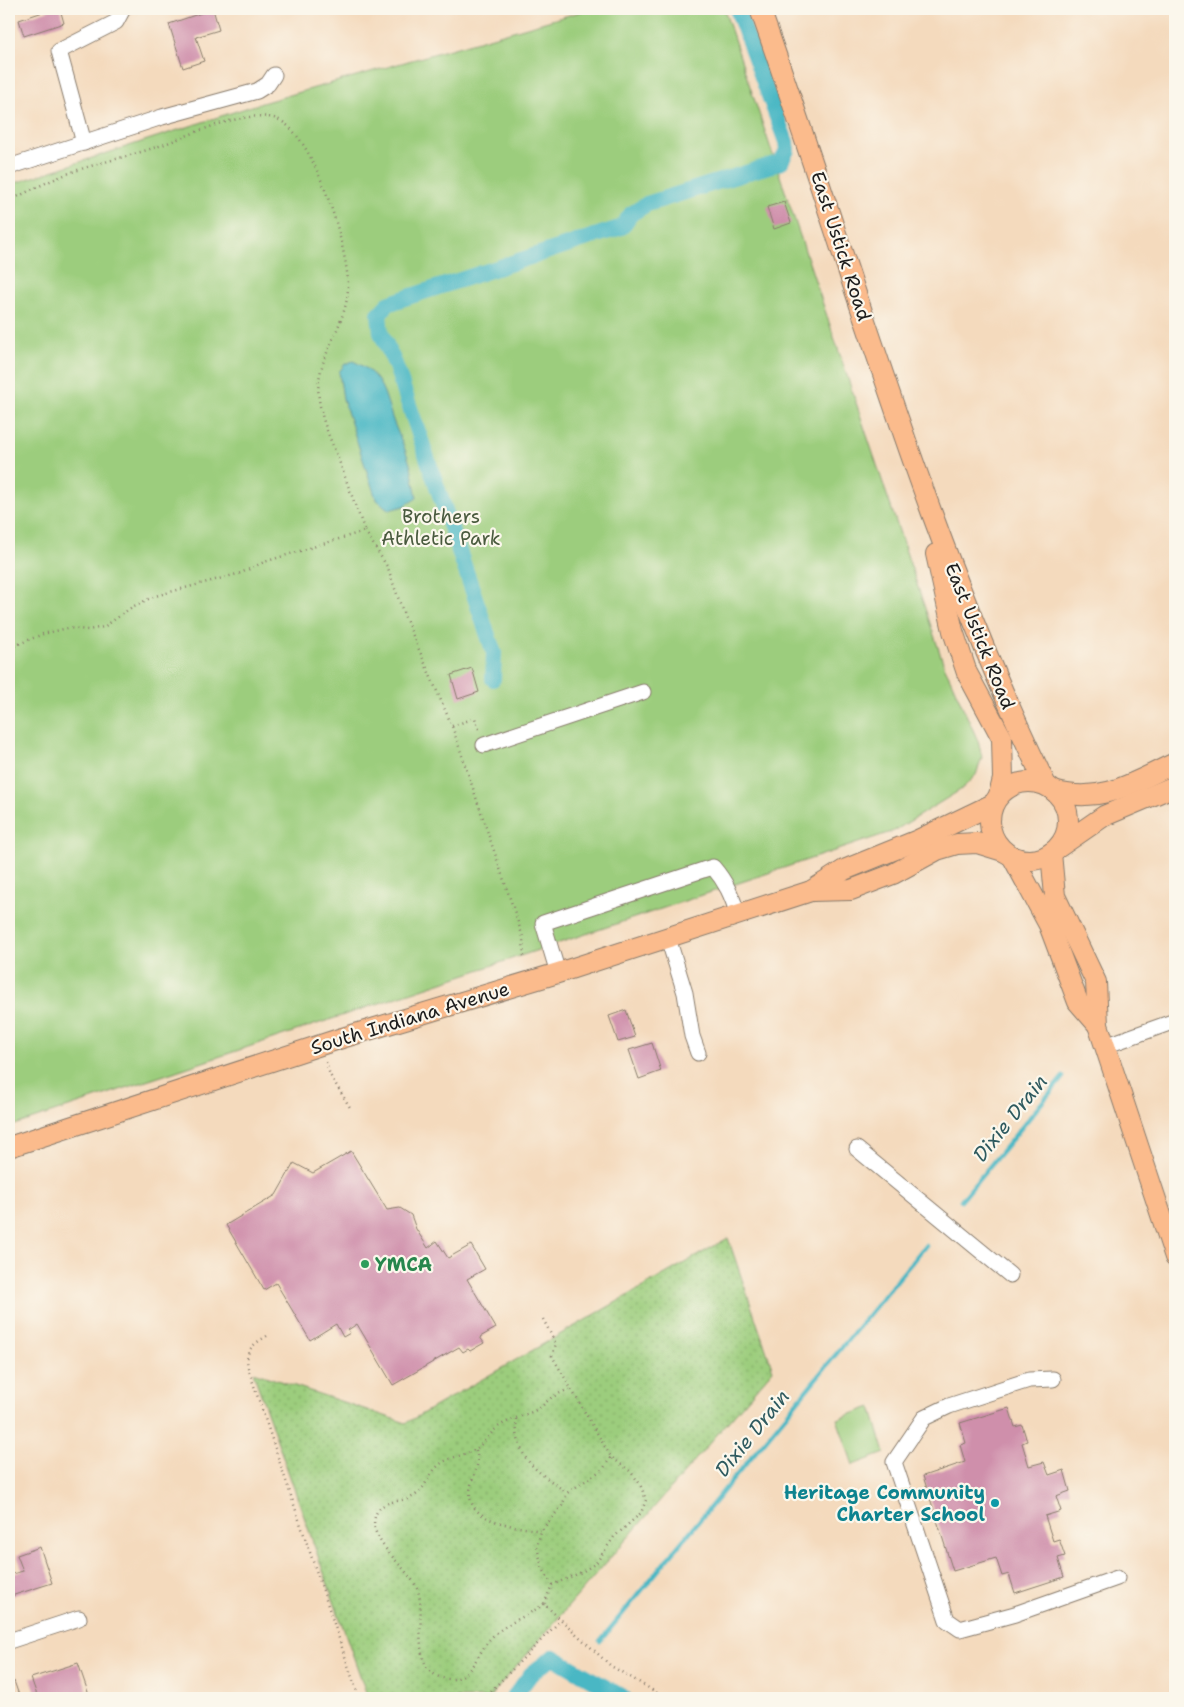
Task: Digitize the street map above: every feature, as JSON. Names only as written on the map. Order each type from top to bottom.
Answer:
[{"type":"main road","name":"East Ustick Road","points":[[760,9],[921,483],[975,628],[1050,788]]},
{"type":"main road","name":"East Ustick Road","points":[[921,483],[953,631],[967,673],[1002,738],[1003,769],[996,799]]},
{"type":"main road","points":[[1098,1025],[1078,1002],[1049,925],[1007,854],[996,843],[989,824],[996,799],[1006,788],[1021,782],[1036,782],[1072,796],[1106,794],[1175,763]]},
{"type":"main road","points":[[1007,854],[1032,860],[1055,850],[1104,816],[1175,786]]},
{"type":"main road","points":[[1050,788],[1066,808],[1068,818],[1067,828],[1055,850],[1055,896],[1096,982],[1098,1025],[1175,1257]]},
{"type":"main road","name":"South Indiana Avenue","points":[[9,1147],[320,1045],[558,973],[811,891],[844,870],[918,840],[996,799]]},
{"type":"main road","name":"South Indiana Avenue","points":[[811,891],[851,890],[893,874],[936,850],[957,844],[977,843],[1007,854]]},
{"type":"street","points":[[84,143],[59,51],[116,22],[123,9]]},
{"type":"street","points":[[9,167],[162,117],[257,92],[268,84],[274,75]]},
{"type":"street","points":[[484,745],[643,692]]},
{"type":"street","points":[[558,973],[542,923],[712,867],[730,890],[738,915]]},
{"type":"street","points":[[668,938],[686,993],[692,1036],[698,1053]]},
{"type":"street","points":[[1105,1046],[1175,1021]]},
{"type":"street","points":[[857,1149],[1010,1275]]},
{"type":"street","points":[[1053,1380],[1029,1380],[949,1406],[924,1418],[894,1462],[947,1620],[960,1629],[1015,1614],[1117,1578]]},
{"type":"street","points":[[9,1641],[79,1618]]},
{"type":"path","points":[[9,201],[77,170],[150,150],[237,119],[256,116],[277,119],[296,133],[311,156],[321,179],[345,263],[348,284],[346,306],[339,327],[321,366],[319,399],[325,424],[365,531],[388,568],[404,614],[452,726],[523,937],[524,959]]},
{"type":"path","points":[[9,648],[43,634],[68,628],[88,630],[104,627],[132,607],[155,596],[241,574],[264,562],[365,531]]},
{"type":"path","points":[[452,726],[475,718],[484,745]]},
{"type":"path","points":[[320,1045],[330,1075],[351,1108]]},
{"type":"path","points":[[543,1320],[556,1344],[552,1356],[571,1388],[611,1456],[630,1471],[640,1484],[646,1500],[641,1513],[614,1537],[596,1563],[582,1572],[552,1585],[544,1604],[528,1616],[507,1624],[489,1640],[463,1675],[450,1679],[437,1675],[426,1666],[421,1651],[418,1592],[410,1575],[377,1537],[374,1524],[378,1512],[388,1502],[401,1501],[417,1494],[437,1466],[454,1456],[476,1450],[500,1426],[539,1408],[552,1397],[571,1388]]},
{"type":"path","points":[[267,1336],[252,1345],[248,1351],[248,1368],[359,1698]]},
{"type":"path","points":[[516,1419],[516,1436],[524,1456],[536,1472],[567,1493]]},
{"type":"path","points":[[476,1450],[479,1463],[470,1492],[475,1507],[488,1519],[540,1531]]},
{"type":"path","points":[[552,1585],[542,1567],[537,1547],[540,1531],[562,1506],[567,1493],[603,1469],[611,1456]]},
{"type":"path","points":[[544,1604],[611,1666],[666,1698]]},
{"type":"path","points":[[484,1698],[561,1620]]},
{"type":"green space","name":"Brothers Athletic Park","points":[[590,9],[724,9],[944,665],[978,741],[982,757],[976,775],[962,789],[894,831],[9,1127],[9,185],[255,105]]},
{"type":"green space","points":[[728,1238],[773,1370],[489,1698],[368,1698],[253,1372],[406,1423]]},
{"type":"green space","points":[[871,1407],[885,1453],[853,1465],[837,1419]]},
{"type":"water","points":[[353,361],[377,379],[408,456],[417,498],[404,506],[389,510],[376,499],[343,399],[339,372],[345,364]]},
{"type":"building","points":[[52,9],[60,9],[64,23],[24,36],[19,20]]},
{"type":"building","points":[[213,9],[219,30],[196,37],[204,61],[183,68],[169,24]]},
{"type":"building","points":[[784,202],[791,223],[774,229],[767,207]]},
{"type":"building","points":[[472,668],[479,692],[458,699],[451,675]]},
{"type":"building","points":[[626,1010],[635,1037],[618,1042],[609,1016]]},
{"type":"building","points":[[652,1043],[661,1071],[639,1079],[629,1050]]},
{"type":"building","name":"YMCA","points":[[351,1151],[387,1210],[400,1208],[411,1215],[416,1229],[428,1248],[437,1241],[448,1258],[471,1245],[485,1269],[467,1279],[496,1328],[480,1337],[484,1343],[470,1351],[468,1349],[463,1352],[459,1347],[393,1385],[357,1324],[348,1330],[350,1333],[343,1337],[336,1324],[310,1340],[276,1283],[264,1290],[226,1225],[276,1195],[294,1163],[313,1173]]},
{"type":"building","name":"Heritage Community Charter School","points":[[1009,1408],[1015,1427],[1022,1425],[1027,1441],[1022,1443],[1029,1466],[1044,1462],[1049,1475],[1064,1470],[1070,1491],[1056,1496],[1061,1511],[1045,1516],[1053,1541],[1059,1539],[1065,1556],[1058,1558],[1064,1577],[1015,1593],[1009,1574],[1002,1576],[996,1558],[953,1571],[923,1476],[965,1462],[960,1445],[966,1443],[960,1423]]},
{"type":"building","points":[[40,1547],[52,1583],[11,1596],[9,1575],[23,1571],[17,1555]]},
{"type":"building","points":[[78,1663],[89,1695],[80,1698],[62,1698],[60,1694],[38,1698],[31,1678]]},
{"type":"building","points":[[14,1681],[20,1698],[9,1698],[9,1683]]},
{"type":"waterway","points":[[493,679],[494,653],[395,364],[381,333],[379,314],[388,304],[399,300],[622,227],[631,214],[647,204],[781,162],[787,150],[786,142],[737,9]]},
{"type":"waterway","name":"Dixie Drain","points":[[961,1201],[1063,1077]]},
{"type":"waterway","name":"Dixie Drain","points":[[600,1641],[926,1245]]},
{"type":"waterway","points":[[513,1698],[531,1674],[553,1657],[624,1698]]},
{"type":"place","name":"YMCA","points":[[365,1264]]},
{"type":"place","name":"Heritage Community Charter School","points":[[995,1503]]}]
